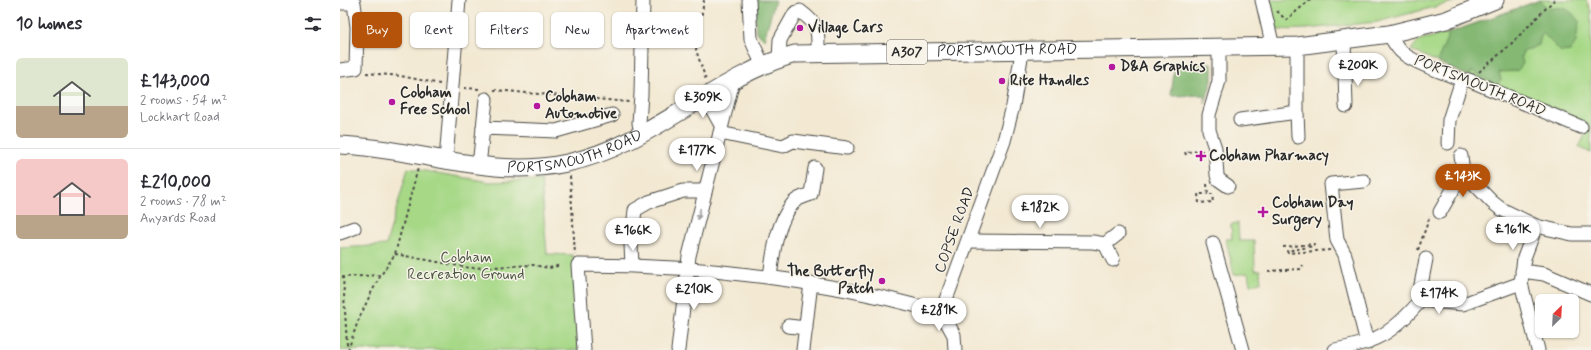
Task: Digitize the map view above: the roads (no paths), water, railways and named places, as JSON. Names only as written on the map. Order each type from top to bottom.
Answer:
[{"type":"main road","name":"PORTSMOUTH ROAD","points":[[340,145],[391,150],[479,166],[526,169],[569,163],[600,153],[641,133],[733,81],[763,66],[795,54],[1022,52],[1297,46],[1389,34],[1446,20],[1495,0]]},
{"type":"street","points":[[446,160],[459,0]]},
{"type":"street","points":[[641,133],[639,123],[643,0]]},
{"type":"street","points":[[749,0],[752,39],[763,66]]},
{"type":"street","points":[[1262,0],[1273,47]]},
{"type":"street","points":[[340,3],[354,3],[357,27],[356,68],[340,70]]},
{"type":"street","points":[[779,60],[780,40],[795,13],[800,11],[816,24],[818,34],[818,53]]},
{"type":"street","name":"PORTSMOUTH ROAD","points":[[1389,34],[1396,46],[1404,55],[1581,127]]},
{"type":"street","points":[[1344,41],[1346,106]]},
{"type":"street","points":[[1297,46],[1298,137]]},
{"type":"street","points":[[1219,48],[1220,76],[1209,115],[1209,130],[1215,148],[1218,179],[1228,186]]},
{"type":"street","name":"COPSE ROAD","points":[[939,308],[946,301],[1004,141],[1013,106],[1022,52]]},
{"type":"street","points":[[1448,143],[1449,120],[1465,80]]},
{"type":"street","points":[[678,350],[687,268],[733,81]]},
{"type":"street","points":[[479,166],[487,93]]},
{"type":"street","points":[[701,99],[712,109],[721,129]]},
{"type":"street","points":[[1240,120],[1298,112]]},
{"type":"street","points":[[484,128],[556,131],[612,115]]},
{"type":"street","points":[[721,129],[783,146],[793,141],[847,148]]},
{"type":"street","points":[[1461,156],[1463,172],[1492,202],[1502,209],[1536,226],[1572,234],[1591,234]]},
{"type":"street","points":[[770,277],[772,257],[781,226],[795,201],[811,194],[815,168]]},
{"type":"street","points":[[1440,212],[1463,172]]},
{"type":"street","points":[[1363,346],[1345,255],[1337,240],[1331,184],[1364,181]]},
{"type":"street","points":[[632,265],[635,210],[648,202],[683,191],[705,191]]},
{"type":"street","points":[[1536,226],[1524,258],[1522,277],[1538,350]]},
{"type":"street","points":[[340,233],[354,228]]},
{"type":"street","points":[[968,241],[1093,242],[1104,244],[1118,234]]},
{"type":"street","points":[[1213,243],[1243,350]]},
{"type":"street","points":[[1104,244],[1113,260]]},
{"type":"street","points":[[1335,350],[1363,346],[1389,332],[1406,318],[1421,300],[1420,290],[1426,259]]},
{"type":"street","points":[[584,350],[578,265],[632,265],[687,268],[770,277],[811,283],[929,309],[939,308],[954,335],[955,350]]},
{"type":"street","points":[[1421,300],[1463,304],[1522,277],[1544,274],[1591,294]]},
{"type":"street","points":[[804,350],[811,283]]},
{"type":"street","points":[[788,326],[806,328]]},
{"type":"place","name":"Village Cars","points":[[800,28]]},
{"type":"place","name":"D&A Graphics","points":[[1112,67]]},
{"type":"place","name":"Rite Handles","points":[[1002,81]]},
{"type":"place","name":"Cobham Free School","points":[[392,102]]},
{"type":"place","name":"Cobham Automotive","points":[[537,106]]},
{"type":"place","name":"Cobham Pharmacy","points":[[1201,156]]},
{"type":"place","name":"Cobham Day Surgery","points":[[1263,212]]},
{"type":"place","name":"The Butterfly Patch","points":[[882,281]]},
{"type":"park label","name":"Cobham Recreation Ground","points":[[466,266]]}]
